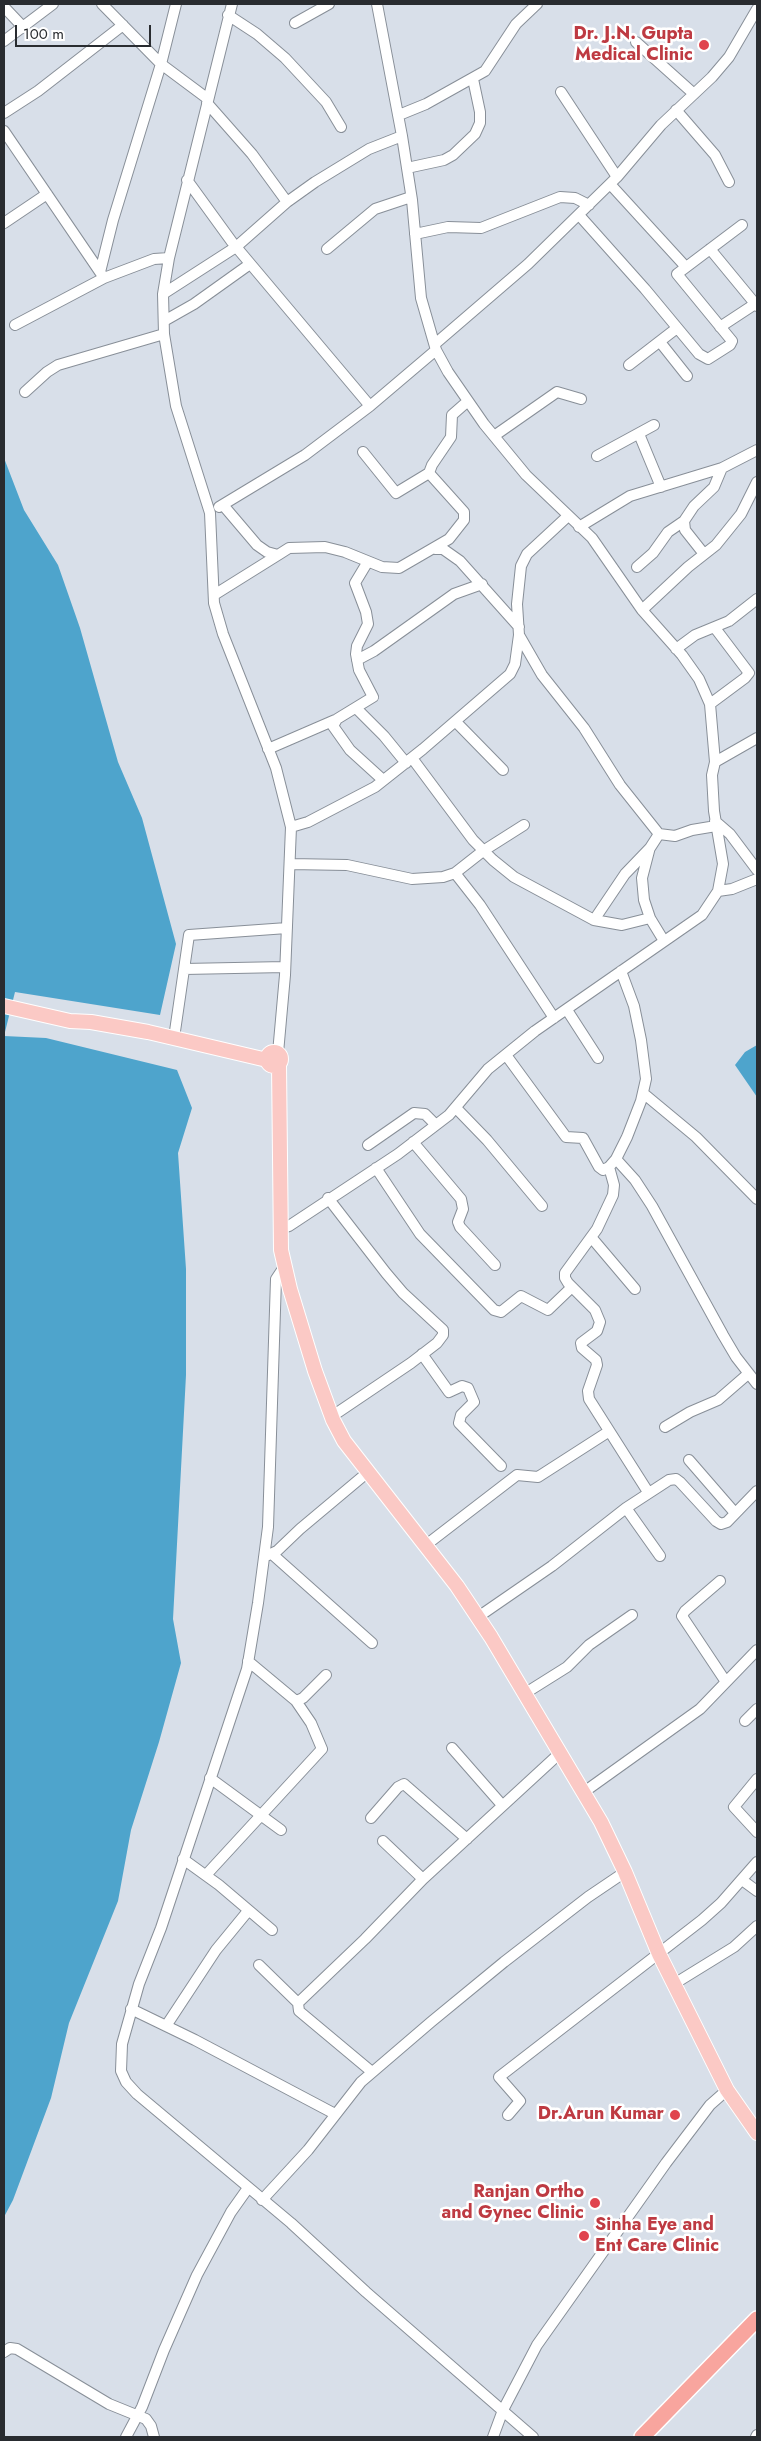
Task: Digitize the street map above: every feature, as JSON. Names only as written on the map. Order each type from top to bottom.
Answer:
[{"type":"highway","points":[[642,2437],[757,2319]]},
{"type":"main road","points":[[4,1006],[275,1059],[280,1229],[284,1267],[314,1371],[331,1417],[344,1441],[426,1544],[478,1617],[584,1792],[625,1872],[659,1954],[727,2090],[757,2134]]},
{"type":"street","points":[[4,42],[53,4]]},
{"type":"street","points":[[102,4],[161,64],[207,101],[252,154],[287,202]]},
{"type":"street","points":[[102,275],[176,4]]},
{"type":"street","points":[[232,4],[169,258],[163,294],[164,334],[176,406],[210,513],[214,603],[223,634],[276,768],[291,827],[285,967],[275,1059]]},
{"type":"street","points":[[295,23],[329,4]]},
{"type":"street","points":[[280,1229],[289,1226],[328,1198],[376,1168],[436,1125],[456,1108],[488,1069],[554,1018],[702,915],[718,891],[724,864],[716,824],[712,775],[714,762],[710,704],[699,679],[642,610],[592,538],[526,475],[494,436],[448,372],[435,347],[421,298],[412,197],[399,115],[377,4]]},
{"type":"street","points":[[399,115],[473,79],[491,64],[516,24],[537,4]]},
{"type":"street","points":[[4,7],[23,27]]},
{"type":"street","points":[[210,513],[305,455],[370,406],[528,264],[613,180],[661,125],[712,77],[729,57],[757,9]]},
{"type":"street","points":[[228,15],[257,34],[285,58],[326,102],[340,127]]},
{"type":"street","points":[[4,113],[38,91],[123,26]]},
{"type":"street","points":[[636,42],[694,94]]},
{"type":"street","points":[[407,168],[444,160],[453,155],[475,134],[480,123],[480,112],[473,79]]},
{"type":"street","points":[[561,92],[613,180],[685,266]]},
{"type":"street","points":[[676,110],[716,155],[729,182]]},
{"type":"street","points":[[4,131],[102,275]]},
{"type":"street","points":[[163,294],[236,247],[287,202],[369,149],[402,136]]},
{"type":"street","points":[[187,180],[236,247],[370,406]]},
{"type":"street","points":[[4,222],[47,194]]},
{"type":"street","points":[[327,248],[375,209],[412,197]]},
{"type":"street","points":[[414,234],[448,227],[481,228],[560,197],[575,198],[589,205]]},
{"type":"street","points":[[579,215],[702,357],[708,359],[732,343],[678,276],[685,266],[742,226]]},
{"type":"street","points":[[710,249],[756,305],[720,327]]},
{"type":"street","points":[[15,324],[102,275],[154,258],[169,258]]},
{"type":"street","points":[[164,321],[194,304],[250,264]]},
{"type":"street","points":[[629,365],[677,328]]},
{"type":"street","points":[[25,392],[47,372],[58,365],[164,334]]},
{"type":"street","points":[[660,342],[687,376]]},
{"type":"street","points":[[494,436],[557,392],[581,399]]},
{"type":"street","points":[[363,452],[396,492],[429,473],[451,437],[452,415],[468,401]]},
{"type":"street","points":[[597,456],[654,426]]},
{"type":"street","points":[[638,434],[661,487]]},
{"type":"street","points":[[579,527],[630,496],[722,468],[757,450]]},
{"type":"street","points":[[637,567],[653,553],[668,532],[684,521],[694,506],[714,487],[722,468]]},
{"type":"street","points":[[214,595],[289,548],[325,547],[345,552],[367,563],[382,567],[399,568],[435,549],[449,539],[465,516],[429,473]]},
{"type":"street","points":[[642,610],[716,545],[731,529],[757,482]]},
{"type":"street","points":[[223,505],[262,550],[278,555]]},
{"type":"street","points":[[291,827],[329,811],[383,780],[456,722],[510,674],[515,664],[519,631],[517,604],[521,566],[527,554],[568,516]]},
{"type":"street","points":[[684,521],[685,530],[704,554]]},
{"type":"street","points":[[435,549],[442,549],[460,561],[482,584],[519,631],[542,674],[584,728],[620,784],[659,834],[675,836],[716,824],[730,834],[755,863]]},
{"type":"street","points":[[268,749],[335,720],[374,697],[357,660],[356,649],[368,624],[366,612],[355,583],[367,563]]},
{"type":"street","points":[[357,660],[374,651],[454,594],[482,584]]},
{"type":"street","points":[[676,649],[695,635],[729,621],[757,599]]},
{"type":"street","points":[[710,704],[749,674],[715,628]]},
{"type":"street","points":[[356,708],[409,760],[483,851],[514,877],[594,920],[622,926],[650,918]]},
{"type":"street","points":[[335,720],[332,726],[338,736],[357,757],[383,780]]},
{"type":"street","points":[[456,722],[504,770]]},
{"type":"street","points":[[714,762],[757,738]]},
{"type":"street","points":[[290,864],[347,865],[412,879],[436,879],[455,873],[483,851],[524,825]]},
{"type":"street","points":[[594,920],[625,874],[650,848],[659,834]]},
{"type":"street","points":[[650,848],[642,878],[644,900],[650,918],[664,942]]},
{"type":"street","points":[[455,873],[480,904],[554,1018]]},
{"type":"street","points":[[718,891],[732,889],[757,879]]},
{"type":"street","points":[[174,1038],[189,935],[287,928]]},
{"type":"street","points":[[184,969],[285,967]]},
{"type":"street","points":[[506,1055],[566,1137],[583,1138],[599,1167],[604,1170],[609,1167],[627,1137],[643,1093],[646,1079],[642,1040],[634,1006],[621,971]]},
{"type":"street","points":[[567,1010],[598,1058]]},
{"type":"street","points":[[643,1093],[696,1137],[757,1199]]},
{"type":"street","points":[[456,1108],[487,1140],[542,1206]]},
{"type":"street","points":[[368,1145],[414,1113],[425,1114],[436,1125]]},
{"type":"street","points":[[413,1142],[461,1199],[462,1209],[458,1222],[460,1228],[495,1265]]},
{"type":"street","points":[[616,1158],[635,1180],[652,1206],[723,1335],[748,1374],[757,1384]]},
{"type":"street","points":[[609,1167],[614,1185],[613,1195],[591,1237],[565,1273],[568,1283],[595,1310],[600,1322],[597,1331],[581,1343],[582,1348],[596,1360],[597,1365],[588,1391],[589,1399],[608,1432],[648,1492]]},
{"type":"street","points":[[376,1168],[420,1234],[494,1310],[502,1312],[521,1296],[548,1310],[572,1287]]},
{"type":"street","points":[[328,1198],[386,1273],[410,1300],[443,1330],[443,1335],[437,1343],[331,1417]]},
{"type":"street","points":[[591,1237],[635,1289]]},
{"type":"street","points":[[284,1267],[276,1279],[268,1556],[248,1661],[236,1707],[210,1778],[162,1928],[131,2009],[120,2060],[121,2072],[126,2082],[137,2094],[262,2200],[533,2437]]},
{"type":"street","points":[[422,1354],[449,1392],[462,1386],[468,1388],[474,1402],[461,1415],[459,1423],[501,1466]]},
{"type":"street","points":[[665,1427],[690,1412],[718,1400],[748,1374]]},
{"type":"street","points":[[426,1544],[517,1475],[538,1477],[608,1432]]},
{"type":"street","points":[[689,1460],[735,1513]]},
{"type":"street","points":[[268,1556],[368,1472]]},
{"type":"street","points":[[478,1617],[552,1566],[648,1492],[669,1480],[676,1479],[719,1523],[724,1524],[757,1491]]},
{"type":"street","points":[[626,1508],[660,1556]]},
{"type":"street","points":[[268,1556],[372,1643]]},
{"type":"street","points":[[720,1581],[685,1611],[682,1616],[726,1682]]},
{"type":"street","points":[[524,1694],[567,1667],[589,1645],[632,1615]]},
{"type":"street","points":[[584,1792],[700,1709],[757,1650]]},
{"type":"street","points":[[206,1874],[260,1814],[322,1750],[311,1723],[296,1701],[248,1661]]},
{"type":"street","points":[[296,1701],[303,1698],[326,1675]]},
{"type":"street","points":[[745,1721],[757,1710]]},
{"type":"street","points":[[452,1748],[502,1806]]},
{"type":"street","points":[[372,2072],[299,2010],[297,2008],[298,2002],[365,1939],[423,1879],[560,1753]]},
{"type":"street","points":[[210,1778],[281,1830]]},
{"type":"street","points":[[757,1779],[734,1807],[757,1832]]},
{"type":"street","points":[[371,1818],[398,1787],[404,1784],[467,1839]]},
{"type":"street","points":[[383,1841],[423,1879]]},
{"type":"street","points":[[183,1859],[206,1874],[272,1930]]},
{"type":"street","points":[[508,2115],[520,2101],[499,2077],[702,1920],[742,1880],[757,1862]]},
{"type":"street","points":[[262,2200],[308,2150],[334,2114],[372,2072],[504,1962],[588,1897],[625,1872]]},
{"type":"street","points":[[742,1880],[757,1891]]},
{"type":"street","points":[[166,2026],[216,1950],[248,1911]]},
{"type":"street","points":[[674,1984],[727,1952],[757,1926]]},
{"type":"street","points":[[260,1965],[298,2002]]},
{"type":"street","points":[[131,2009],[334,2114]]},
{"type":"street","points":[[493,2437],[502,2410],[537,2345],[640,2197],[710,2105],[727,2090]]},
{"type":"street","points":[[126,2437],[138,2415],[197,2275],[231,2212],[248,2188]]},
{"type":"street","points":[[4,2352],[10,2348],[18,2349],[109,2404],[138,2415],[149,2422],[154,2437]]},
{"type":"water","points":[[4,458],[24,510],[58,565],[80,628],[118,762],[142,818],[176,944],[160,1015],[15,992],[4,1036]]},
{"type":"water","points":[[4,1036],[46,1038],[177,1070],[192,1108],[178,1153],[186,1269],[186,1375],[173,1619],[181,1663],[159,1742],[131,1830],[118,1901],[69,2023],[51,2098],[13,2200],[4,2217]]},
{"type":"water","points":[[757,1045],[757,1097],[735,1065],[745,1052]]},
{"type":"place","name":"Dr. J.N. Gupta Medical Clinic","points":[[704,45]]},
{"type":"place","name":"Dr.Arun Kumar","points":[[675,2115]]},
{"type":"place","name":"Ranjan Ortho and Gynec Clinic","points":[[595,2203]]},
{"type":"place","name":"Sinha Eye and Ent Care Clinic","points":[[584,2236]]}]
